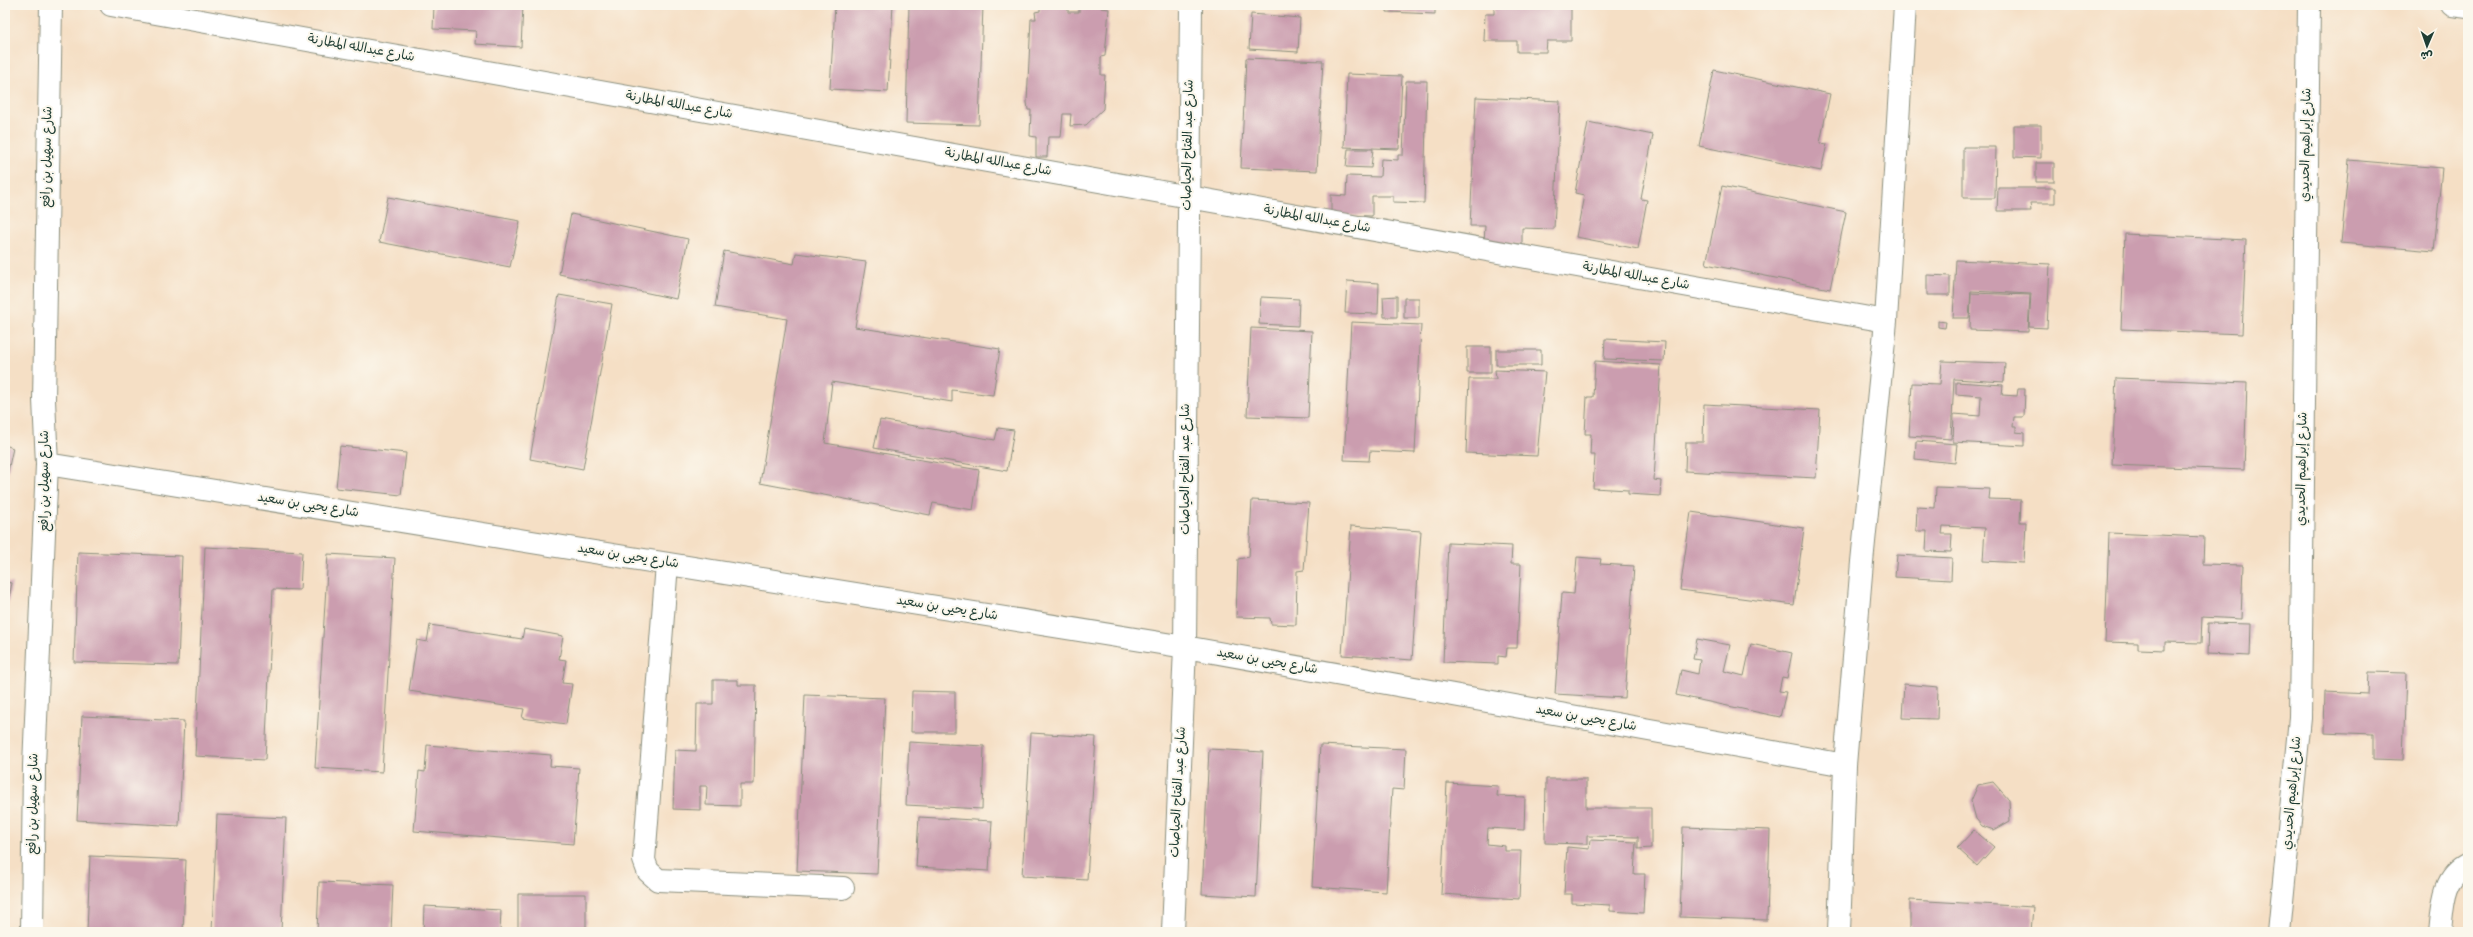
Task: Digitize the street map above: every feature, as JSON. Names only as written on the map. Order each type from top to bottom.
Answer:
[{"type":"street","name":"شارع سهيل بن رافع","points":[[32,932],[34,766],[48,464],[44,400],[51,5]]},
{"type":"street","name":"شارع عبدالله المطارنة","points":[[111,5],[1886,321]]},
{"type":"street","name":"شارع عبد الفتاح الحياصات","points":[[1173,932],[1185,647],[1190,5]]},
{"type":"street","points":[[1839,932],[1845,765],[1863,554],[1886,321],[1905,5]]},
{"type":"street","name":"شارع إبراهيم الحديدي","points":[[2280,932],[2300,718],[2309,5]]},
{"type":"street","points":[[2452,5],[2468,7]]},
{"type":"street","name":"شارع يحيى بن سعيد","points":[[48,464],[1185,647],[1845,765]]},
{"type":"street","points":[[667,564],[644,860],[648,872],[658,880],[843,888]]},
{"type":"street","points":[[2440,932],[2444,901],[2450,879],[2458,870],[2468,865]]},
{"type":"building","points":[[434,5],[523,5],[521,47],[475,44],[476,31],[433,29]]},
{"type":"building","points":[[835,5],[893,5],[888,92],[830,89]]},
{"type":"building","points":[[909,5],[983,5],[979,125],[906,123]]},
{"type":"building","points":[[1040,5],[1068,5],[1068,12],[1079,12],[1079,5],[1101,5],[1101,8],[1109,9],[1105,56],[1101,57],[1101,75],[1105,75],[1103,109],[1086,125],[1070,126],[1071,114],[1063,114],[1061,137],[1048,137],[1047,157],[1036,157],[1036,137],[1030,136],[1031,110],[1028,110],[1027,102],[1031,19],[1036,19],[1035,12],[1040,11]]},
{"type":"building","points":[[1387,5],[1435,5],[1435,14],[1387,12]]},
{"type":"building","points":[[1494,5],[1571,5],[1571,41],[1547,41],[1546,52],[1517,52],[1517,41],[1484,41],[1485,14],[1494,14]]},
{"type":"building","points":[[1251,14],[1300,18],[1298,52],[1249,49]]},
{"type":"building","points":[[1246,58],[1323,61],[1317,171],[1241,168]]},
{"type":"building","points":[[1714,70],[1830,94],[1820,143],[1827,144],[1821,171],[1699,146]]},
{"type":"building","points":[[1347,74],[1402,76],[1399,149],[1344,147]]},
{"type":"building","points":[[1406,81],[1427,81],[1424,203],[1393,202],[1393,196],[1372,196],[1372,216],[1331,215],[1331,195],[1346,196],[1347,176],[1380,177],[1381,159],[1398,160],[1398,155],[1403,155]]},
{"type":"building","points":[[1476,97],[1560,101],[1554,229],[1522,228],[1522,244],[1484,243],[1485,226],[1470,226]]},
{"type":"building","points":[[1588,122],[1653,135],[1641,199],[1647,200],[1638,249],[1576,237],[1584,195],[1575,193]]},
{"type":"building","points":[[2014,125],[2041,125],[2041,158],[2014,157]]},
{"type":"building","points":[[1963,147],[1996,147],[1995,198],[1963,198]]},
{"type":"building","points":[[1348,149],[1373,149],[1371,168],[1346,167]]},
{"type":"building","points":[[2349,160],[2442,168],[2434,251],[2341,243]]},
{"type":"building","points":[[2036,163],[2054,163],[2054,182],[2036,182]]},
{"type":"building","points":[[1722,186],[1846,212],[1830,289],[1706,264]]},
{"type":"building","points":[[1998,188],[2055,188],[2055,203],[2030,203],[2031,211],[1997,211]]},
{"type":"building","points":[[388,197],[520,221],[510,267],[379,242]]},
{"type":"building","points":[[571,214],[688,239],[676,299],[559,274]]},
{"type":"building","points":[[2125,234],[2246,240],[2242,334],[2121,329]]},
{"type":"building","points":[[724,251],[794,264],[796,253],[866,262],[855,327],[1000,349],[993,395],[952,390],[952,402],[832,382],[825,443],[979,470],[973,510],[933,503],[930,515],[760,483],[787,319],[715,307]]},
{"type":"building","points":[[1956,260],[2050,264],[2047,328],[2029,327],[2031,294],[1971,291],[1969,318],[1953,318]]},
{"type":"building","points":[[1927,275],[1950,276],[1950,295],[1927,295]]},
{"type":"building","points":[[1347,281],[1379,283],[1378,314],[1345,313]]},
{"type":"building","points":[[1971,293],[2030,295],[2028,332],[1970,330]]},
{"type":"building","points":[[559,295],[612,304],[583,469],[530,459]]},
{"type":"building","points":[[1397,296],[1397,317],[1384,317],[1383,297]]},
{"type":"building","points":[[1261,297],[1299,299],[1298,326],[1259,324]]},
{"type":"building","points":[[1404,298],[1419,298],[1419,318],[1404,318]]},
{"type":"building","points":[[1938,321],[1946,322],[1945,328],[1938,327]]},
{"type":"building","points":[[1351,322],[1421,325],[1415,453],[1370,451],[1369,461],[1344,460]]},
{"type":"building","points":[[1251,328],[1312,331],[1308,418],[1247,416]]},
{"type":"building","points":[[1605,339],[1665,342],[1664,361],[1604,359]]},
{"type":"building","points":[[1467,347],[1491,347],[1491,373],[1467,373]]},
{"type":"building","points":[[1496,350],[1541,350],[1541,365],[1496,365]]},
{"type":"building","points":[[1595,361],[1661,365],[1654,480],[1661,481],[1660,496],[1628,494],[1628,490],[1593,488],[1595,455],[1590,455],[1591,434],[1585,434],[1587,397],[1593,397]]},
{"type":"building","points":[[1942,361],[2005,363],[2004,382],[1954,379],[1951,439],[1909,436],[1912,383],[1940,384]]},
{"type":"building","points":[[1495,370],[1545,372],[1537,456],[1466,453],[1469,379],[1496,379]]},
{"type":"building","points":[[2116,378],[2247,383],[2244,470],[2112,465]]},
{"type":"building","points":[[1956,382],[2003,385],[2002,395],[2017,396],[2018,389],[2025,389],[2024,417],[2014,417],[2013,426],[2016,426],[2016,432],[2024,433],[2024,446],[1953,442],[1954,414],[1980,416],[1981,396],[1956,394]]},
{"type":"building","points":[[1704,404],[1820,410],[1816,478],[1685,471],[1686,442],[1703,442]]},
{"type":"building","points":[[880,420],[995,440],[998,428],[1014,430],[1007,471],[874,448]]},
{"type":"building","points":[[1916,441],[1957,444],[1955,463],[1915,459]]},
{"type":"building","points":[[5,445],[13,448],[6,480],[5,480]]},
{"type":"building","points":[[340,446],[406,453],[401,495],[336,488]]},
{"type":"building","points":[[1936,487],[1990,489],[1989,499],[2021,500],[2020,522],[2026,522],[2024,563],[1983,561],[1985,528],[1943,526],[1942,534],[1952,534],[1951,552],[1926,551],[1927,531],[1916,531],[1917,507],[1935,508]]},
{"type":"building","points":[[1252,500],[1309,503],[1304,570],[1297,571],[1296,625],[1271,624],[1270,618],[1236,617],[1238,559],[1249,557]]},
{"type":"building","points":[[1691,512],[1804,528],[1794,605],[1680,590]]},
{"type":"building","points":[[1351,526],[1421,531],[1412,660],[1342,655]]},
{"type":"building","points":[[2109,533],[2204,537],[2203,564],[2243,565],[2241,619],[2202,617],[2201,643],[2165,642],[2165,650],[2138,649],[2138,643],[2105,642]]},
{"type":"building","points":[[1448,543],[1512,546],[1511,564],[1521,564],[1517,648],[1507,648],[1506,657],[1498,656],[1498,664],[1443,662]]},
{"type":"building","points":[[205,547],[302,552],[300,590],[273,589],[265,760],[195,756]]},
{"type":"building","points":[[78,552],[182,556],[178,665],[74,662]]},
{"type":"building","points":[[328,554],[395,558],[382,772],[315,768]]},
{"type":"building","points":[[1897,555],[1952,558],[1951,580],[1895,577]]},
{"type":"building","points":[[1577,557],[1601,559],[1600,564],[1634,566],[1625,698],[1555,694],[1562,593],[1574,594]]},
{"type":"building","points":[[5,582],[12,583],[6,613],[5,613]]},
{"type":"building","points":[[2208,623],[2251,624],[2250,656],[2207,654]]},
{"type":"building","points":[[430,625],[522,639],[524,629],[563,636],[559,659],[566,660],[562,683],[572,684],[566,724],[522,718],[524,709],[409,691],[417,640],[427,642]]},
{"type":"building","points":[[1697,639],[1730,645],[1724,671],[1744,676],[1751,644],[1792,653],[1787,678],[1782,677],[1779,691],[1786,692],[1780,717],[1676,695],[1681,670],[1698,674],[1700,660],[1693,659]]},
{"type":"building","points":[[2369,672],[2406,673],[2403,760],[2373,759],[2373,734],[2324,732],[2325,692],[2368,694]]},
{"type":"building","points":[[713,680],[738,680],[738,685],[756,685],[754,784],[740,784],[740,806],[706,805],[707,786],[700,786],[700,810],[673,809],[675,750],[696,751],[697,704],[713,704]]},
{"type":"building","points":[[1904,684],[1938,687],[1937,719],[1902,718]]},
{"type":"building","points":[[912,691],[955,692],[955,732],[911,732]]},
{"type":"building","points":[[805,695],[885,698],[877,874],[797,871]]},
{"type":"building","points":[[82,716],[184,721],[179,826],[77,820]]},
{"type":"building","points":[[1031,733],[1096,737],[1087,880],[1022,876]]},
{"type":"building","points":[[909,742],[984,746],[982,809],[906,805]]},
{"type":"building","points":[[427,745],[551,755],[550,766],[579,768],[573,844],[414,831],[419,771],[425,772]]},
{"type":"building","points":[[1320,745],[1406,749],[1404,790],[1392,789],[1386,892],[1312,887]]},
{"type":"building","points":[[1209,749],[1263,752],[1256,897],[1202,894]]},
{"type":"building","points":[[1546,779],[1586,779],[1586,808],[1651,808],[1651,848],[1638,849],[1638,837],[1587,836],[1587,844],[1545,843]]},
{"type":"building","points":[[1993,782],[2009,800],[2010,821],[1994,830],[1982,826],[1976,819],[1971,801],[1978,785]]},
{"type":"building","points":[[1447,783],[1498,786],[1497,796],[1525,797],[1524,830],[1488,828],[1487,844],[1505,846],[1505,851],[1521,851],[1519,899],[1441,894]]},
{"type":"building","points":[[217,815],[286,818],[281,932],[212,932]]},
{"type":"building","points":[[919,817],[992,821],[989,871],[916,867]]},
{"type":"building","points":[[1683,827],[1770,830],[1767,920],[1680,917]]},
{"type":"building","points":[[1974,830],[1994,847],[1977,866],[1957,848]]},
{"type":"building","points":[[1590,840],[1636,842],[1634,874],[1645,874],[1643,913],[1610,911],[1610,905],[1572,903],[1572,894],[1564,894],[1567,847],[1589,849]]},
{"type":"building","points":[[90,856],[186,860],[183,932],[87,932]]},
{"type":"building","points":[[319,882],[393,885],[391,932],[317,932]]},
{"type":"building","points":[[518,894],[586,894],[586,932],[518,932]]},
{"type":"building","points":[[1910,900],[2033,907],[2031,932],[1910,932]]},
{"type":"building","points":[[424,906],[501,910],[500,932],[423,932]]},
{"type":"building","points":[[643,929],[681,931],[681,932],[643,932]]}]
